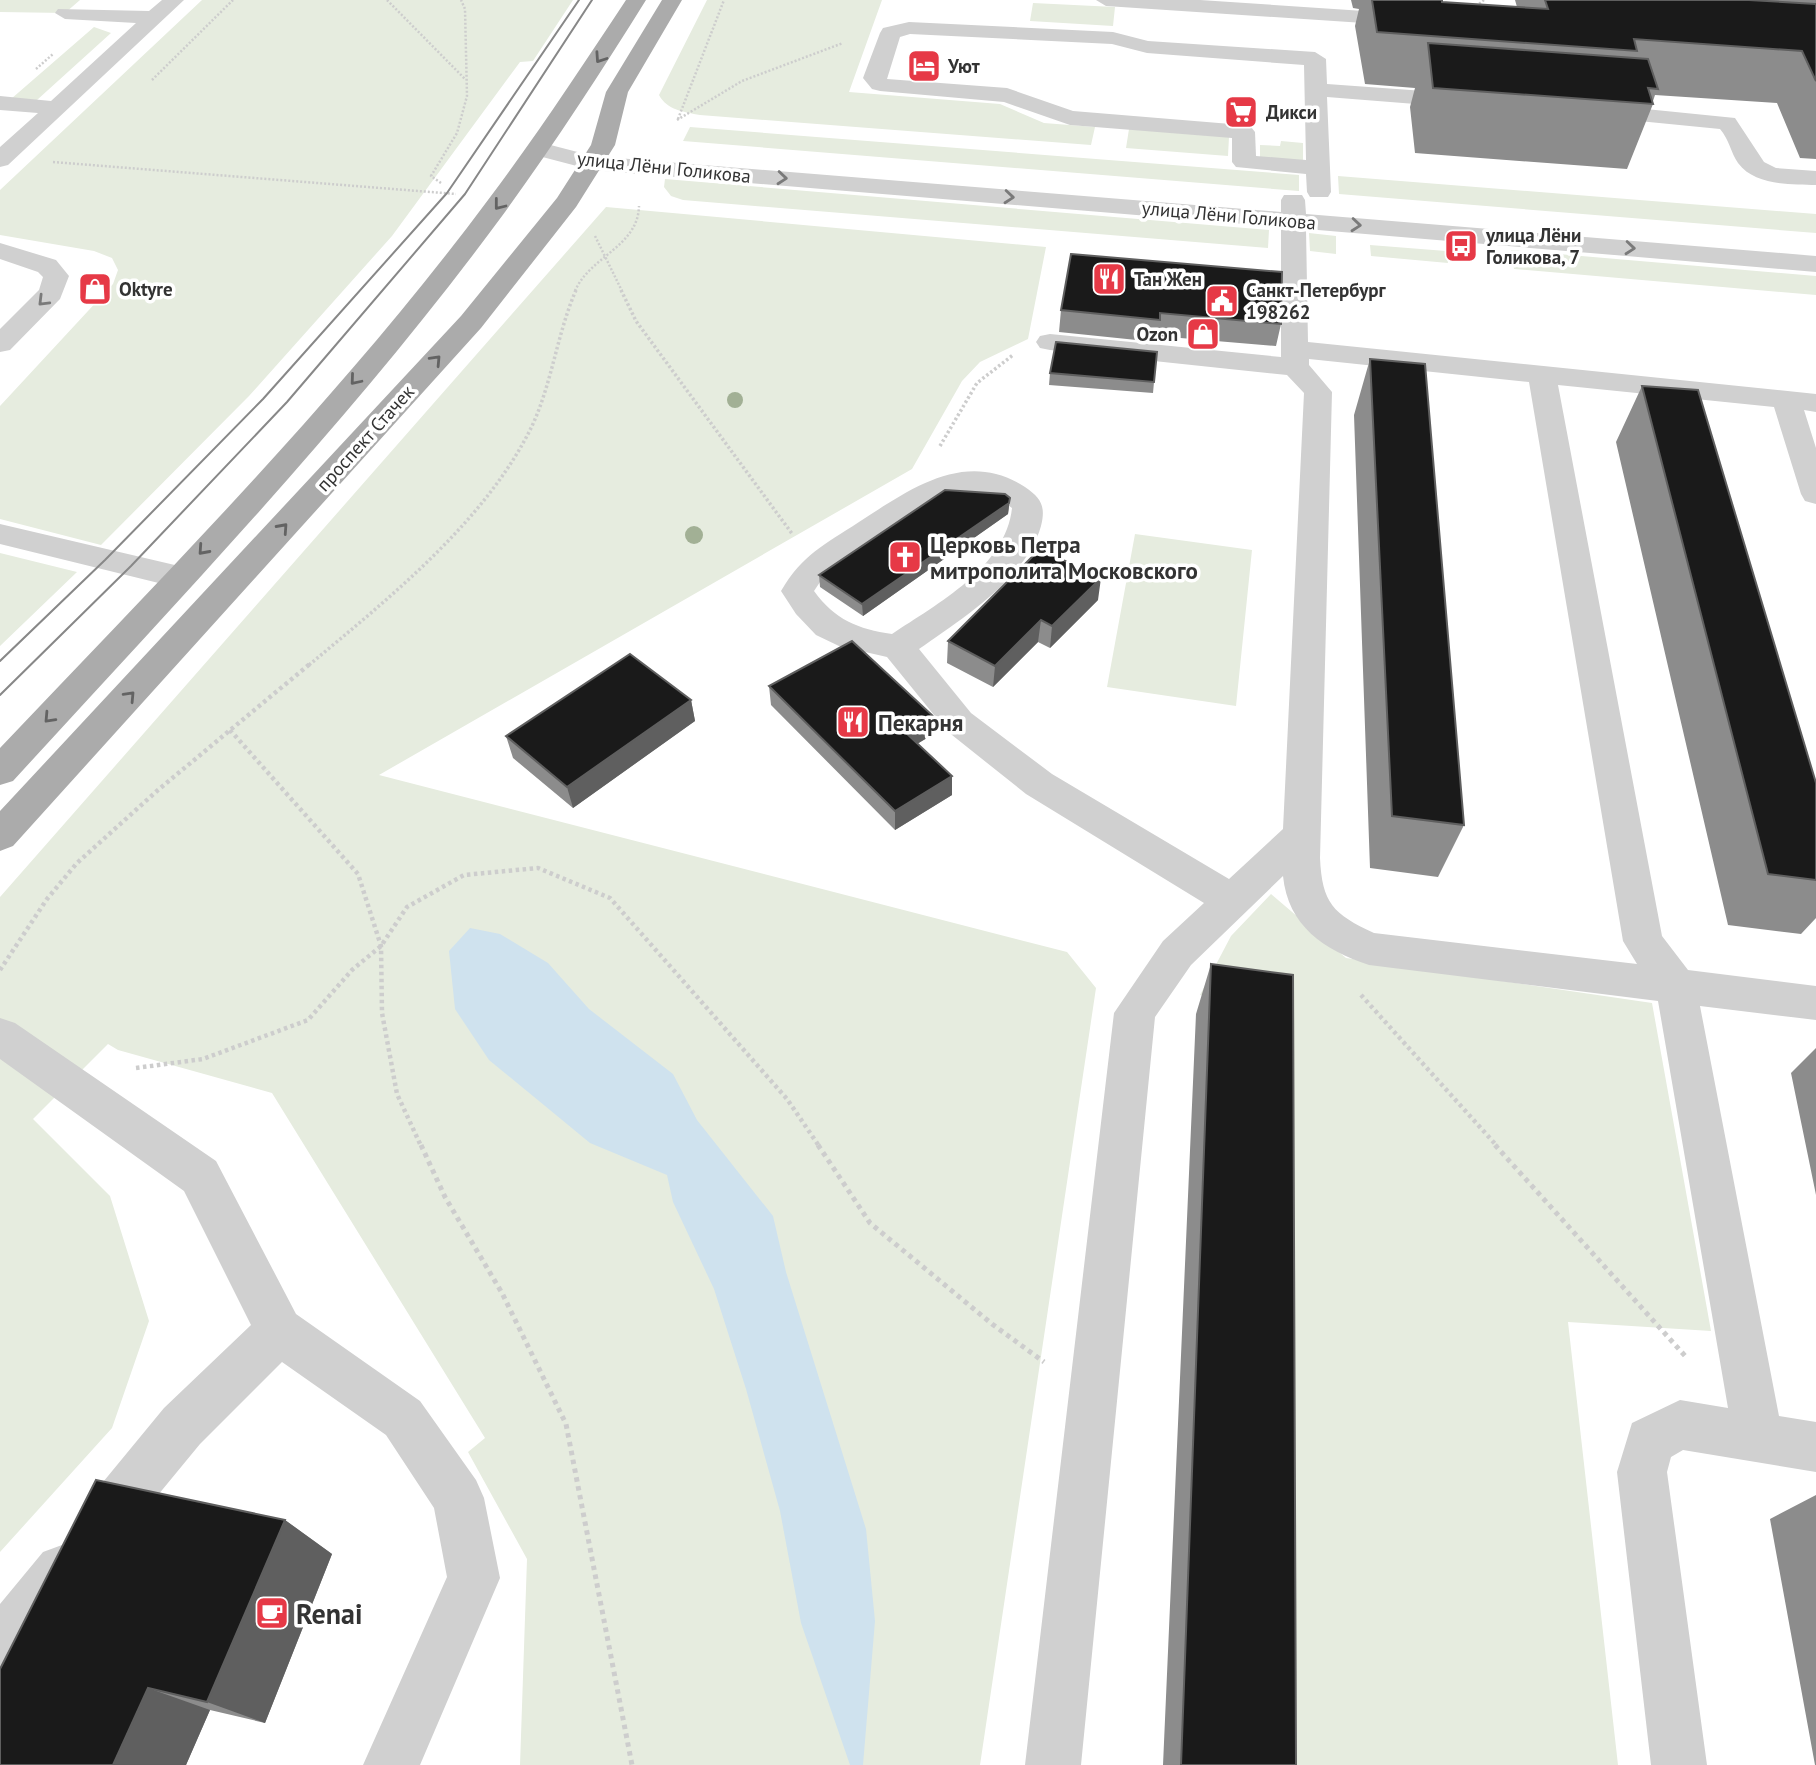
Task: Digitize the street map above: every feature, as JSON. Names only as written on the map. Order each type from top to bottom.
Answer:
[{"type":"main road","name":"проспект Стачек","points":[[0,771],[331,408],[426,296],[539,149],[636,0]]},
{"type":"main road","name":"проспект Стачек","points":[[0,836],[471,321],[567,202],[598,154],[617,92],[673,0]]},
{"type":"street","points":[[0,160],[174,0]]},
{"type":"street","points":[[1106,0],[1214,12],[1311,7],[1462,23],[1462,18]]},
{"type":"street","points":[[1311,7],[1319,168],[1280,283],[1295,358],[1318,392],[1300,882],[1304,901],[1336,934],[1369,949],[1816,1003]]},
{"type":"street","points":[[65,13],[156,18]]},
{"type":"street","points":[[1315,59],[1147,47],[1113,38],[909,28],[891,33],[874,78],[880,84],[895,87],[1007,95],[1070,118],[1244,132],[1244,162],[1319,168]]},
{"type":"street","points":[[1317,90],[1485,103]]},
{"type":"street","points":[[0,103],[59,108]]},
{"type":"street","points":[[1577,109],[1727,123],[1734,129],[1748,163],[1756,170],[1816,178]]},
{"type":"street","name":"улица Лёни Голикова","points":[[539,149],[1306,211],[1816,244]]},
{"type":"street","name":"улица Лёни Голикова","points":[[1306,211],[1816,264]]},
{"type":"street","points":[[0,251],[47,266],[56,276],[51,293],[0,344]]},
{"type":"street","points":[[1050,342],[1542,374],[1816,403]]},
{"type":"street","points":[[1542,374],[1643,941],[1676,986],[1758,1437]]},
{"type":"street","points":[[1786,400],[1816,494]]},
{"type":"street","points":[[898,647],[951,609],[1011,555],[1025,528],[1028,504],[1003,487],[968,481],[936,487],[815,565],[797,590],[813,616],[848,639],[898,647],[959,722],[1029,776],[1232,900]]},
{"type":"street","points":[[0,534],[179,577]]},
{"type":"street","points":[[1052,1765],[1135,1013],[1177,953],[1302,834]]},
{"type":"street","points":[[0,1036],[200,1175],[279,1331],[403,1418],[458,1498],[474,1578],[391,1765]]},
{"type":"street","points":[[0,1646],[182,1426],[279,1331]]},
{"type":"street","points":[[1679,1765],[1642,1472],[1650,1441],[1680,1425],[1816,1447]]},
{"type":"path","points":[[152,80],[233,0]]},
{"type":"path","points":[[387,0],[466,79]]},
{"type":"path","points":[[442,183],[431,176],[457,133],[467,96],[465,9],[461,0]]},
{"type":"path","points":[[724,0],[677,120],[716,93],[753,77],[797,65],[842,44],[851,35]]},
{"type":"path","points":[[1462,18],[1484,0]]},
{"type":"path","points":[[40,161],[435,193]]},
{"type":"path","points":[[0,970],[75,865],[230,730],[389,599],[451,540],[523,443],[545,390],[578,283],[604,254],[629,237],[641,217],[639,206]]},
{"type":"path","points":[[595,236],[636,321],[815,565]]},
{"type":"path","points":[[936,487],[928,468],[972,385],[992,366],[1015,354],[1050,342]]},
{"type":"path","points":[[230,730],[358,874],[382,946],[383,1013],[397,1094],[445,1197],[502,1293],[566,1424],[632,1765]]},
{"type":"path","points":[[132,1069],[203,1059],[308,1020],[352,970],[382,946],[407,907],[464,875],[538,868],[610,898],[680,974],[787,1100],[870,1223],[992,1324],[1093,1399]]},
{"type":"path","points":[[1353,985],[1694,1365]]},
{"type":"shaded area","points":[[0,0],[80,0],[65,13],[0,12]]},
{"type":"shaded area","points":[[202,0],[573,0],[533,61],[520,62],[392,236],[249,396],[101,545],[0,519],[0,406],[113,284],[118,270],[112,258],[94,251],[0,235],[0,190]]},
{"type":"shaded area","points":[[707,0],[882,0],[849,92],[1000,104],[1044,123],[1095,127],[1091,145],[700,115],[676,110],[659,95]]},
{"type":"shaded area","points":[[1033,3],[1115,7],[1113,26],[1030,21]]},
{"type":"shaded area","points":[[94,27],[111,33],[37,100],[11,99]]},
{"type":"shaded area","points":[[690,127],[1299,175],[1299,191],[683,141]]},
{"type":"shaded area","points":[[1129,129],[1229,137],[1228,156],[1126,148]]},
{"type":"shaded area","points":[[1281,141],[1303,143],[1303,162],[1260,158],[1260,145],[1280,146]]},
{"type":"shaded area","points":[[1338,176],[1816,214],[1816,233],[1339,194]]},
{"type":"shaded area","points":[[665,179],[1269,230],[1268,248],[683,200],[671,196],[664,187]]},
{"type":"shaded area","points":[[606,207],[1046,247],[1028,339],[980,362],[962,381],[912,469],[379,775],[1067,952],[1096,988],[980,1765],[520,1765],[527,1559],[468,1452],[485,1438],[272,1093],[118,1050],[108,1044],[33,1119],[110,1196],[149,1321],[112,1428],[0,1552],[0,897]]},
{"type":"shaded area","points":[[1309,233],[1336,236],[1336,254],[1310,251]]},
{"type":"shaded area","points":[[1370,245],[1446,251],[1448,263],[1371,256]]},
{"type":"shaded area","points":[[1511,250],[1816,276],[1816,295],[1514,269]]},
{"type":"shaded area","points":[[1135,534],[1252,550],[1236,706],[1107,687]]},
{"type":"shaded area","points":[[0,553],[77,572],[0,646]]},
{"type":"shaded area","points":[[1271,894],[1346,958],[1652,1003],[1711,1331],[1568,1322],[1618,1765],[1297,1765],[1289,1018],[1271,1008],[1200,995],[1231,936]]},
{"type":"water","points":[[470,928],[500,934],[548,963],[589,1009],[673,1074],[697,1120],[773,1216],[786,1272],[866,1529],[875,1621],[863,1765],[850,1765],[801,1623],[780,1511],[746,1389],[714,1289],[673,1202],[667,1175],[590,1143],[489,1060],[455,1009],[449,951]]},
{"type":"building","points":[[1372,0],[1442,0],[1548,9],[1545,0],[1749,0],[1816,4],[1816,81],[1802,51],[1634,39],[1637,51],[1377,32]]},
{"type":"building","points":[[1428,43],[1648,59],[1658,89],[1648,88],[1653,104],[1433,88]]},
{"type":"building","points":[[1071,254],[1282,272],[1281,324],[1160,313],[1160,320],[1061,310]]},
{"type":"building","points":[[1056,342],[1157,352],[1154,382],[1050,373]]},
{"type":"building","points":[[1370,359],[1425,364],[1464,825],[1392,816]]},
{"type":"building","points":[[1642,386],[1698,390],[1816,783],[1816,880],[1768,874]]},
{"type":"building","name":"Церковь Петра митрополита Московского","points":[[945,490],[1005,494],[1010,498],[1009,503],[862,604],[819,575]]},
{"type":"building","points":[[1040,549],[1101,578],[1052,626],[1041,620],[995,666],[948,641]]},
{"type":"building","points":[[852,641],[933,716],[905,732],[952,776],[895,811],[769,686]]},
{"type":"building","points":[[630,654],[691,700],[567,787],[506,736]]},
{"type":"building","points":[[1211,964],[1293,975],[1296,1765],[1181,1765]]},
{"type":"building","points":[[96,1480],[285,1520],[207,1702],[148,1688],[113,1765],[0,1765],[0,1669]]},
{"type":"tram line","points":[[0,661],[105,560],[263,399],[447,193],[579,0]]},
{"type":"tram line","points":[[0,695],[131,566],[287,402],[465,194],[592,0]]},
{"type":"place","name":"Уют","points":[[924,66]]},
{"type":"place","name":"Дикси","points":[[1241,112]]},
{"type":"place","name":"улица Лёни Голикова, 7","points":[[1461,246]]},
{"type":"place","name":"Тан Жен","points":[[1109,279]]},
{"type":"place","name":"Oktyre","points":[[95,289]]},
{"type":"place","name":"Санкт-Петербург 198262","points":[[1222,301]]},
{"type":"place","name":"Ozon","points":[[1203,334]]},
{"type":"place","name":"Церковь Петра митрополита Московского","points":[[905,557]]},
{"type":"place","name":"Пекарня","points":[[853,722]]},
{"type":"place","name":"Renai","points":[[272,1613]]}]
